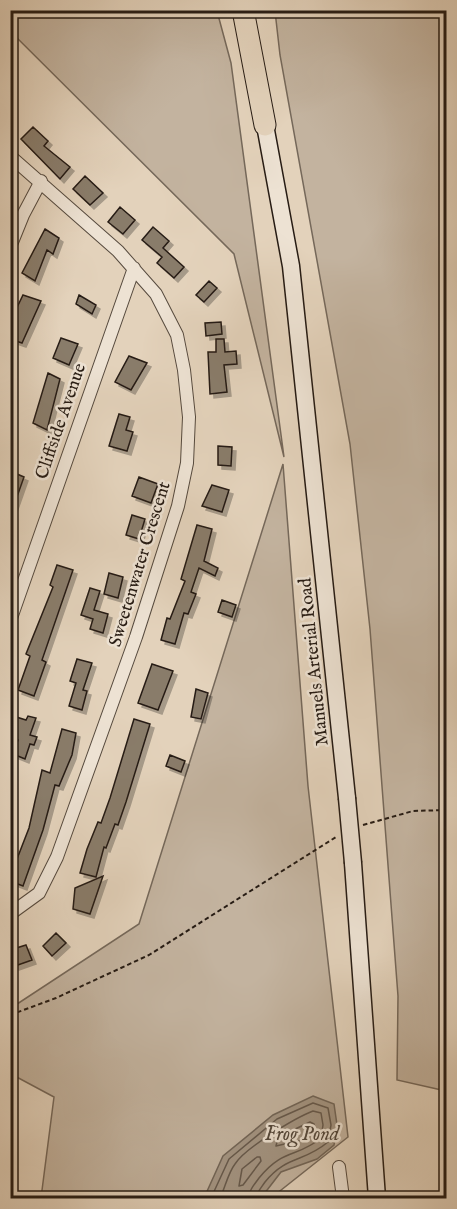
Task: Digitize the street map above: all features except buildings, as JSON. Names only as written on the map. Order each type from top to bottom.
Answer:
[{"type":"highway","points":[[243,10],[265,125]]},
{"type":"highway","points":[[254,10],[265,125]]},
{"type":"main road","name":"Manuels Arterial Road","points":[[265,125],[291,266],[347,798],[377,1198]]},
{"type":"street","name":"Sweetenwater Crescent","points":[[10,156],[41,181],[134,268],[164,307],[181,351],[189,417],[184,481],[136,636],[57,857],[39,893],[10,914]]},
{"type":"street","points":[[10,247],[22,215],[41,181]]},
{"type":"street","name":"Cliffside Avenue","points":[[10,621],[134,268]]},
{"type":"street","points":[[339,1167],[343,1198]]},
{"type":"path","points":[[361,825],[413,811],[447,810]]},
{"type":"path","points":[[10,1015],[56,998],[149,955],[322,844],[342,835]]},
{"type":"shaded area","points":[[10,11],[217,11],[231,63],[284,457],[234,254],[11,32]]},
{"type":"shaded area","points":[[275,11],[446,11],[446,1091],[397,1080],[398,996],[370,629],[350,444],[280,55]]},
{"type":"shaded area","points":[[283,464],[308,786],[348,1137],[271,1198],[41,1198],[54,1097],[11,1074],[11,1008],[139,924]]},
{"type":"water","name":"Frog Pond","points":[[313,1096],[334,1104],[337,1125],[334,1145],[317,1159],[281,1172],[261,1198],[204,1198],[223,1156],[273,1115]]}]
